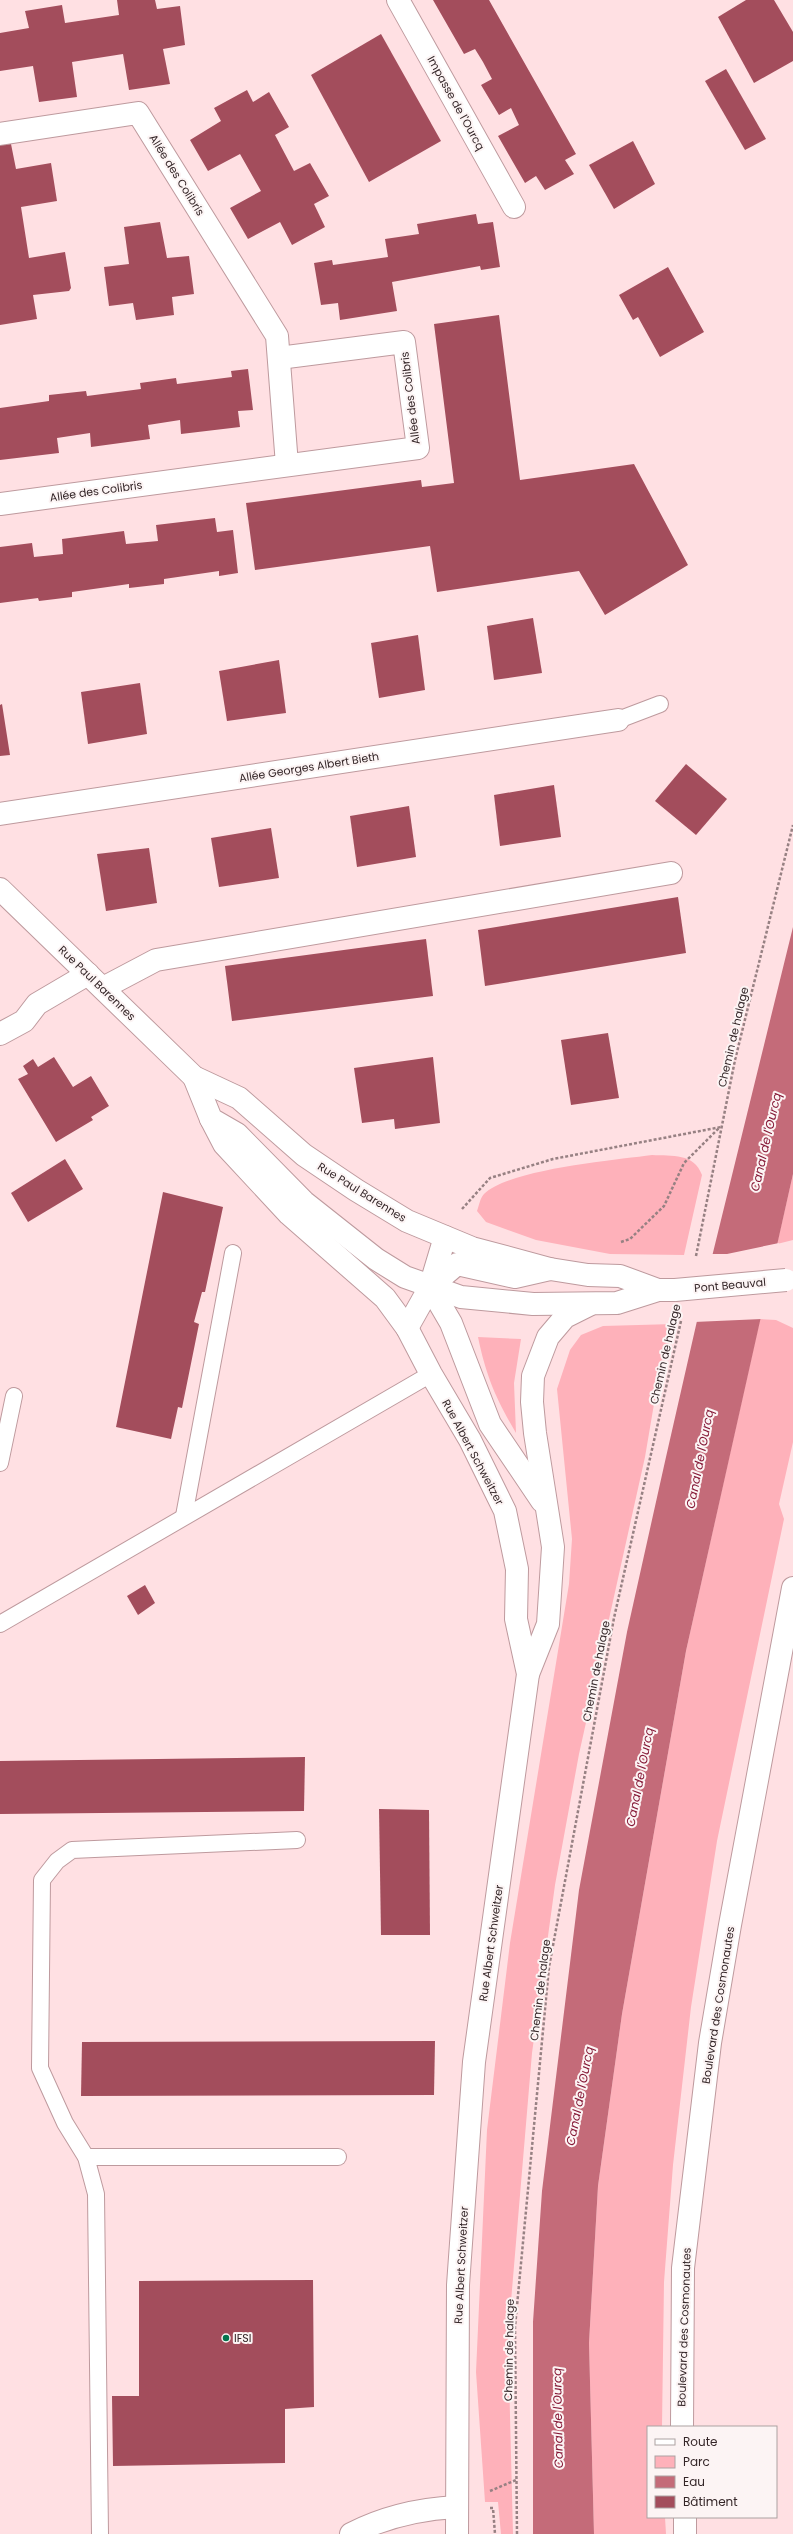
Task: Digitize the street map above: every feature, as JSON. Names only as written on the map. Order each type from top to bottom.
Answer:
[{"type":"street","name":"Impasse de l'Ourcq","points":[[398,0],[514,206]]},
{"type":"street","name":"Allée des Colibris","points":[[0,134],[138,113],[277,336],[287,465]]},
{"type":"street","name":"Allée des Colibris","points":[[0,504],[418,448],[404,342],[279,358]]},
{"type":"street","name":"Allée Georges Albert Bieth","points":[[0,814],[618,720]]},
{"type":"street","points":[[0,1034],[24,1020],[37,1004],[156,960],[671,872]]},
{"type":"street","name":"Rue Paul Barennes","points":[[0,889],[194,1077],[239,1098],[304,1155],[356,1190],[407,1221],[472,1248],[550,1269],[588,1275],[620,1276],[666,1290]]},
{"type":"street","name":"Rue Paul Barennes","points":[[194,1077],[211,1119],[224,1144],[289,1214],[385,1298],[407,1328],[431,1374]]},
{"type":"street","points":[[211,1119],[237,1134],[304,1202],[376,1259],[405,1277],[430,1287],[461,1297],[532,1304],[589,1305],[618,1303],[666,1290]]},
{"type":"street","points":[[407,1328],[430,1287],[444,1237]]},
{"type":"street","name":"Rue Paul Barennes","points":[[430,1287],[458,1264],[515,1277],[550,1269]]},
{"type":"street","name":"Pont Beauval","points":[[666,1290],[789,1280]]},
{"type":"street","points":[[430,1287],[451,1323],[490,1424],[546,1506]]},
{"type":"street","points":[[528,1674],[548,1624],[553,1547],[532,1402],[533,1376],[548,1338],[565,1317],[589,1305]]},
{"type":"street","name":"Rue Albert Schweitzer","points":[[431,1374],[470,1440],[505,1511],[517,1569],[516,1619],[528,1674],[474,2062],[458,2285],[457,2534]]},
{"type":"street","name":"Boulevard des Cosmonautes","points":[[682,2426],[684,2268],[710,2043],[730,1925],[793,1588]]},
{"type":"street","points":[[351,2534],[386,2518],[435,2508],[456,2507]]},
{"type":"street","points":[[684,2518],[686,2534]]},
{"type":"lane","points":[[618,720],[660,704]]},
{"type":"lane","points":[[184,1516],[233,1253]]},
{"type":"lane","points":[[0,1624],[431,1374]]},
{"type":"lane","points":[[0,1463],[14,1396]]},
{"type":"lane","points":[[100,2534],[96,2194],[86,2157],[65,2123],[40,2068],[42,1880],[57,1861],[72,1850],[297,1840]]},
{"type":"lane","points":[[86,2157],[338,2157]]},
{"type":"path","name":"Chemin de halage","points":[[694,1262],[721,1127],[793,825]]},
{"type":"path","points":[[444,1237],[468,1199],[490,1178],[553,1159],[721,1127]]},
{"type":"path","points":[[616,1245],[630,1239],[664,1206],[684,1163],[721,1127]]},
{"type":"path","name":"Chemin de halage","points":[[517,2534],[515,2327],[549,1967],[614,1618],[682,1316]]},
{"type":"path","points":[[488,2492],[516,2480]]},
{"type":"path","points":[[487,2508],[493,2508],[495,2534]]},
{"type":"green space","points":[[652,1155],[674,1156],[688,1159],[694,1163],[702,1175],[684,1255],[610,1254],[536,1240],[486,1222],[477,1211],[484,1194],[497,1185],[516,1178],[564,1167]]},
{"type":"green space","points":[[793,1174],[793,1240],[777,1244]]},
{"type":"green space","points":[[760,1319],[776,1320],[793,1328],[793,1442],[779,1504],[784,1519],[717,1841],[691,2007],[673,2165],[664,2282],[662,2426],[647,2426],[647,2518],[665,2518],[666,2534],[594,2534],[589,2343],[598,2186],[622,2014],[686,1651]]},
{"type":"green space","points":[[674,1324],[654,1404],[645,1457],[579,1754],[555,1885],[532,2053],[508,2337],[513,2534],[501,2534],[498,2502],[485,2502],[476,2372],[487,2130],[510,1943],[569,1584],[572,1539],[557,1389],[570,1350],[581,1335],[603,1326]]},
{"type":"green space","points":[[478,1337],[521,1339],[514,1383],[516,1433],[492,1387],[484,1364]]},
{"type":"water","name":"Canal de l'Ourcq","points":[[793,927],[793,1174],[686,1651],[622,2014],[598,2186],[589,2343],[594,2534],[533,2534],[533,2322],[542,2191],[579,1890],[627,1632],[707,1277]]},
{"type":"pier","points":[[779,1243],[762,1319],[694,1322],[710,1254],[727,1254]]},
{"type":"building","points":[[117,0],[155,0],[157,9],[180,6],[185,45],[163,49],[170,84],[129,90],[123,54],[72,62],[77,97],[39,102],[33,66],[0,71],[0,33],[29,28],[25,11],[62,5],[65,23],[119,15]]},
{"type":"building","points":[[433,0],[489,0],[576,154],[565,160],[574,174],[545,190],[536,176],[525,183],[498,136],[519,125],[511,108],[499,115],[481,85],[492,79],[483,62],[475,49],[464,54]]},
{"type":"building","points":[[746,0],[774,0],[793,32],[793,61],[754,83],[718,17]]},
{"type":"building","points":[[381,34],[441,141],[369,182],[311,75]]},
{"type":"building","points":[[726,69],[766,139],[745,150],[705,81]]},
{"type":"building","points":[[247,90],[253,102],[269,92],[289,127],[275,135],[294,171],[310,163],[329,196],[314,204],[325,227],[292,245],[280,222],[248,239],[230,208],[261,191],[240,154],[208,171],[190,140],[221,121],[214,108]]},
{"type":"building","points":[[633,141],[655,184],[614,209],[589,165]]},
{"type":"building","points":[[11,144],[16,169],[51,163],[57,201],[21,207],[29,258],[65,252],[71,288],[69,291],[33,295],[37,319],[0,325],[0,145]]},
{"type":"building","points":[[476,214],[478,224],[493,222],[500,267],[481,270],[480,266],[392,282],[397,311],[340,320],[338,303],[321,305],[314,263],[332,260],[333,265],[388,257],[385,239],[419,234],[417,224]]},
{"type":"building","points":[[160,222],[167,258],[189,256],[194,294],[172,297],[174,315],[136,320],[133,303],[109,306],[104,267],[129,264],[124,227]]},
{"type":"building","points":[[668,267],[704,332],[660,357],[638,317],[633,320],[619,295]]},
{"type":"building","points":[[499,315],[520,480],[634,464],[688,565],[605,615],[579,571],[437,592],[430,546],[255,570],[246,503],[421,480],[422,487],[454,483],[434,324]]},
{"type":"building","points":[[248,369],[253,410],[238,411],[240,427],[181,434],[180,420],[148,425],[150,439],[91,447],[90,433],[57,438],[59,453],[0,460],[0,408],[49,401],[49,395],[86,391],[87,396],[141,389],[140,383],[176,378],[177,384],[232,377],[231,371]]},
{"type":"building","points":[[215,518],[217,532],[233,530],[238,573],[219,576],[219,571],[164,579],[164,584],[129,588],[129,584],[72,592],[72,597],[39,601],[38,598],[0,603],[0,547],[32,543],[34,557],[63,554],[62,539],[124,531],[126,544],[158,541],[156,525]]},
{"type":"building","points":[[533,618],[542,673],[494,680],[487,626]]},
{"type":"building","points":[[418,635],[425,690],[379,698],[371,643]]},
{"type":"building","points":[[279,660],[286,713],[227,721],[219,671]]},
{"type":"building","points":[[140,683],[147,734],[88,744],[81,692]]},
{"type":"building","points":[[2,704],[10,755],[0,756],[0,705]]},
{"type":"building","points":[[686,764],[727,799],[696,835],[655,801]]},
{"type":"building","points":[[554,785],[561,837],[500,846],[494,795]]},
{"type":"building","points":[[409,806],[416,857],[357,867],[350,816]]},
{"type":"building","points":[[271,828],[279,878],[219,887],[211,838]]},
{"type":"building","points":[[149,848],[157,903],[106,911],[97,854]]},
{"type":"building","points":[[678,897],[686,953],[485,986],[478,930]]},
{"type":"building","points":[[426,939],[433,996],[232,1021],[225,966]]},
{"type":"building","points":[[608,1033],[619,1098],[571,1105],[561,1040]]},
{"type":"building","points":[[54,1057],[73,1087],[91,1076],[109,1106],[91,1117],[93,1120],[56,1142],[18,1079],[28,1074],[23,1066],[33,1059],[38,1067]]},
{"type":"building","points":[[433,1057],[440,1123],[395,1129],[394,1119],[362,1123],[354,1068]]},
{"type":"building","points":[[65,1159],[83,1189],[28,1222],[11,1193]]},
{"type":"building","points":[[163,1192],[223,1207],[205,1292],[202,1292],[194,1322],[199,1324],[182,1408],[178,1407],[171,1439],[116,1427]]},
{"type":"building","points":[[145,1585],[155,1603],[138,1615],[127,1596]]},
{"type":"building","points":[[305,1757],[304,1811],[0,1814],[0,1761]]},
{"type":"building","points":[[379,1809],[429,1810],[430,1935],[381,1935]]},
{"type":"building","points":[[435,2041],[434,2095],[81,2096],[82,2042]]},
{"type":"building","name":"IFSI","points":[[313,2280],[314,2407],[285,2409],[285,2463],[113,2466],[112,2396],[139,2396],[139,2281]]},
{"type":"place","name":"IFSI","points":[[226,2338]]}]
